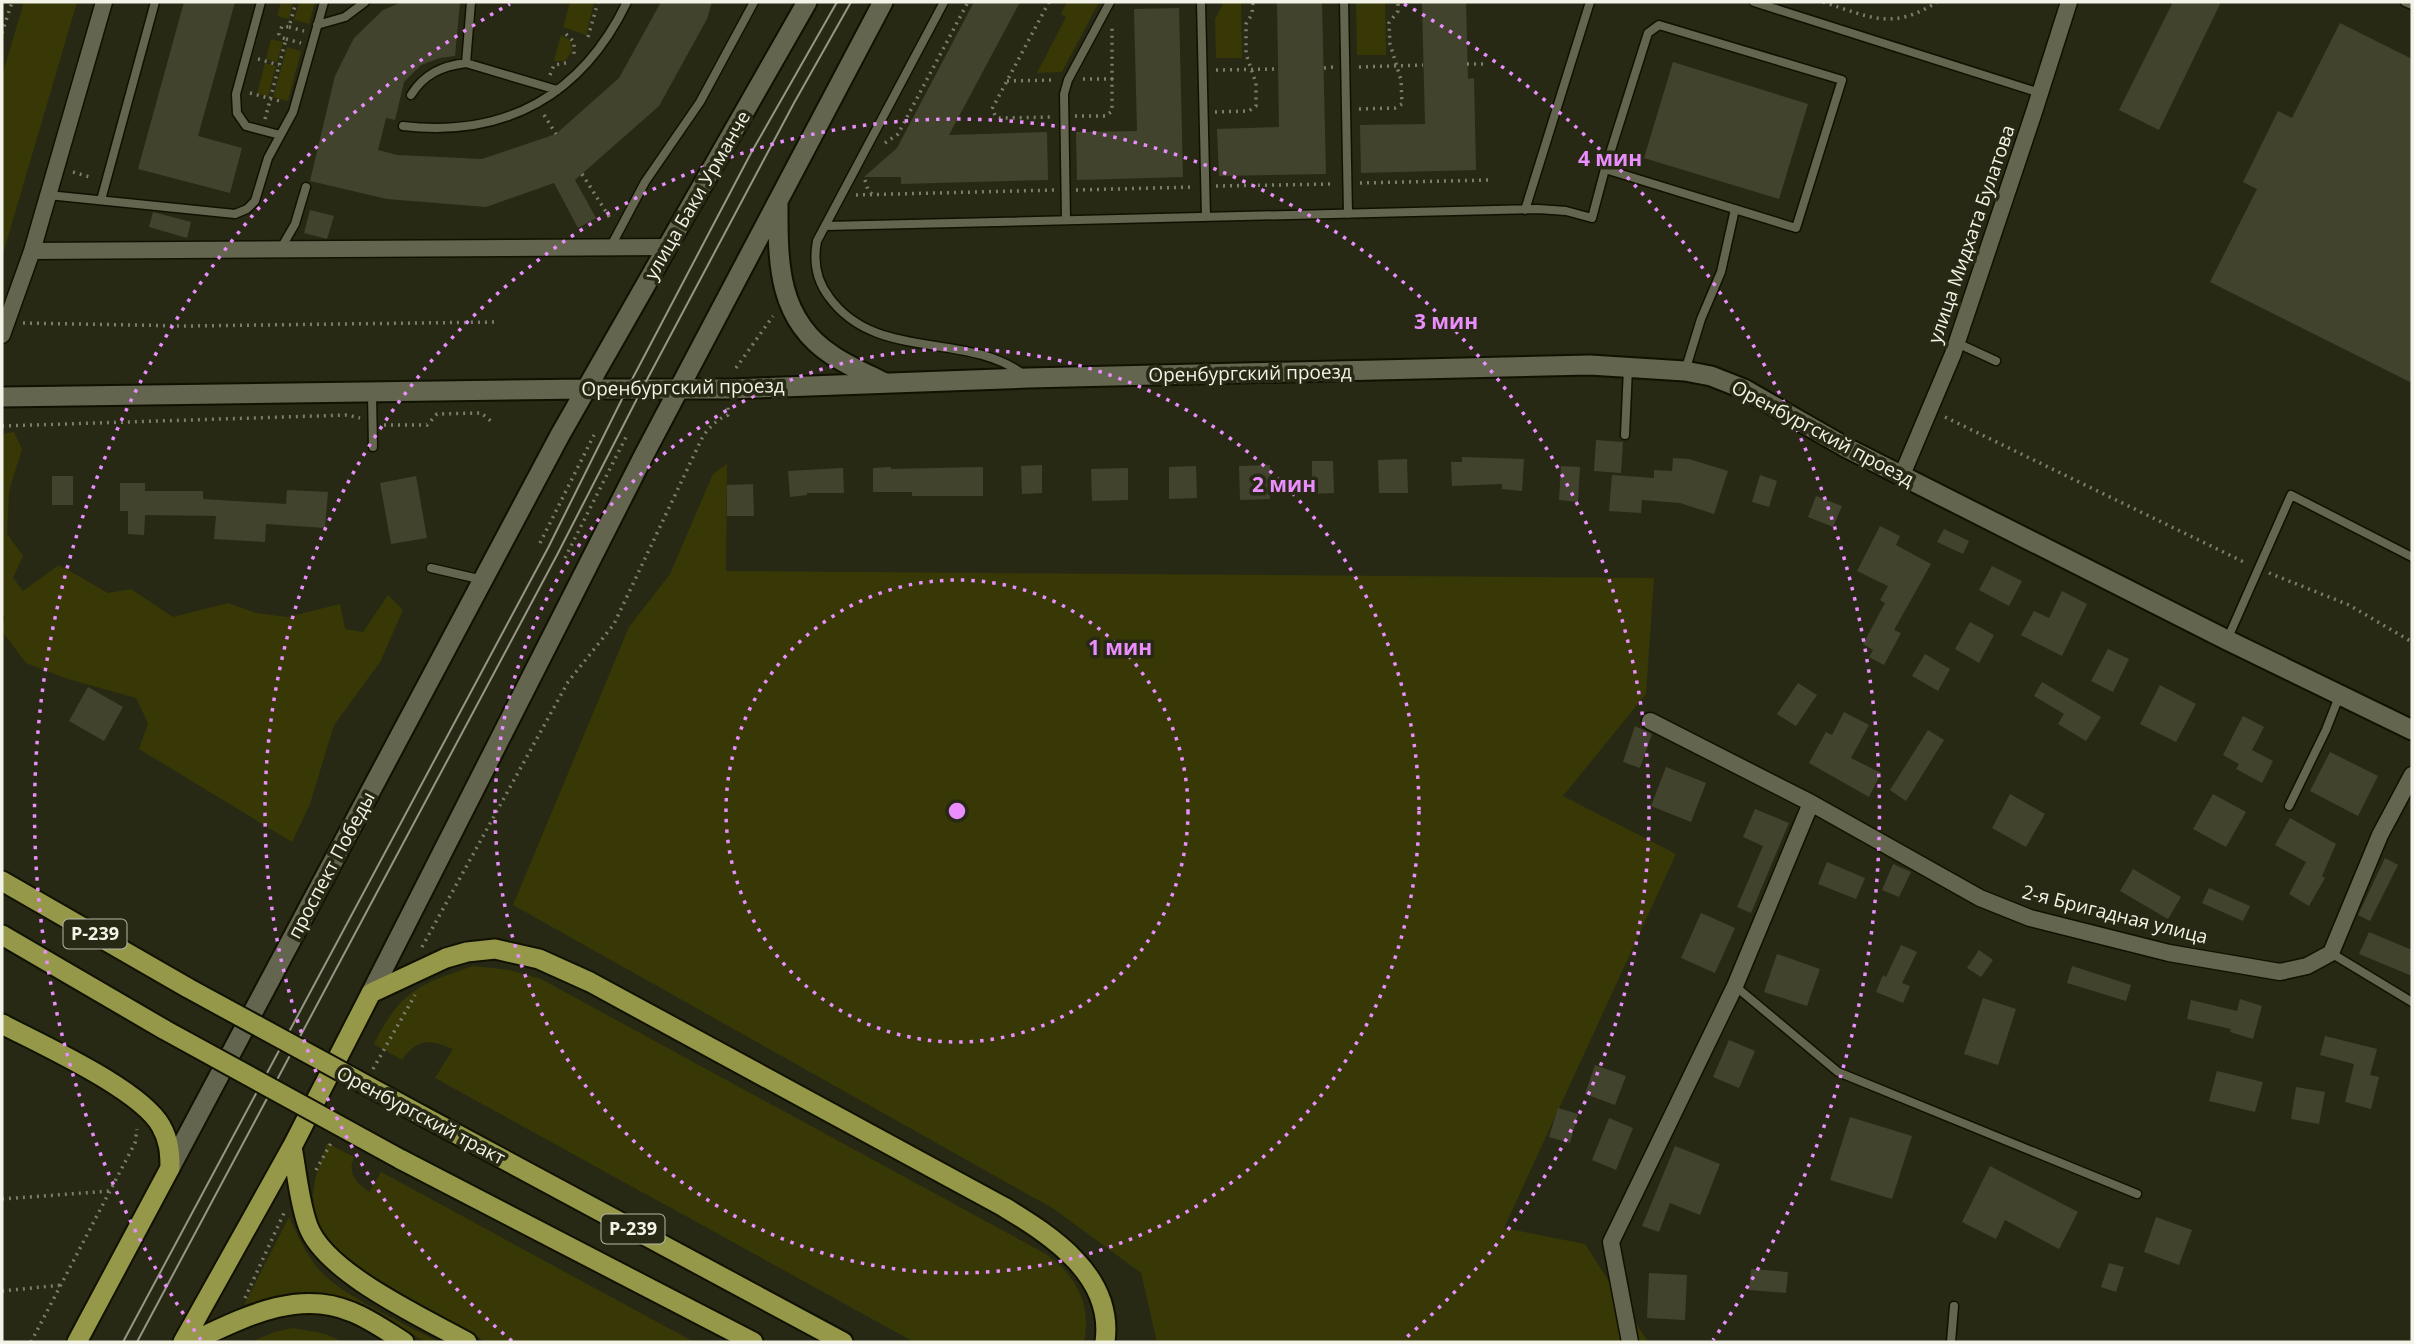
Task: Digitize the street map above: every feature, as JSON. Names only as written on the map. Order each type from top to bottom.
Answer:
[{"type":"main road","name":"улица Баки Урманче","points":[[586,389],[807,2]]},
{"type":"main road","points":[[183,1342],[292,1147],[596,547],[883,2]]},
{"type":"main road","points":[[779,200],[780,278],[795,315],[813,340],[831,354],[886,384]]},
{"type":"main road","name":"Оренбургский проезд","points":[[2,397],[680,389],[1028,378],[1628,366],[1685,371],[1711,376],[1744,388],[1847,448],[2412,730]]},
{"type":"main road","name":"проспект Победы","points":[[77,1342],[586,389]]},
{"type":"main road","name":"Оренбургский тракт","points":[[2,881],[188,988],[843,1342]]},
{"type":"main road","name":"Р-239","points":[[2,935],[165,1030],[400,1158],[753,1342]]},
{"type":"main road","points":[[371,993],[446,958],[467,952],[495,949],[516,952],[566,970],[992,1200],[1042,1230],[1062,1246],[1088,1276],[1098,1294],[1103,1311],[1105,1342]]},
{"type":"main road","points":[[2,1024],[131,1096],[160,1124],[170,1151],[170,1168]]},
{"type":"main road","points":[[292,1147],[308,1227],[318,1244],[335,1262],[363,1283],[467,1342]]},
{"type":"main road","points":[[191,1342],[255,1314],[292,1304],[311,1303],[332,1305],[353,1312],[404,1342]]},
{"type":"street","points":[[4,328],[32,251],[104,2]]},
{"type":"street","name":"улица Мидхата Булатова","points":[[1902,475],[1957,343],[2069,2]]},
{"type":"street","points":[[32,251],[667,247]]},
{"type":"street","name":"2-я Бригадная улица","points":[[1650,721],[1811,803],[1980,898],[2030,918],[2169,953],[2280,972],[2307,967],[2331,953]]},
{"type":"street","points":[[2331,953],[2381,835],[2412,775]]},
{"type":"street","points":[[1630,1342],[1611,1242],[1735,986],[1811,803]]},
{"type":"lane","points":[[100,200],[155,2]]},
{"type":"lane","points":[[261,2],[237,89],[235,107],[246,126],[281,135]]},
{"type":"lane","points":[[48,195],[235,215],[241,212],[255,201],[268,158],[295,105],[324,2]]},
{"type":"lane","points":[[317,25],[345,17],[365,2]]},
{"type":"lane","points":[[466,63],[471,2]]},
{"type":"lane","points":[[402,126],[445,129],[471,126],[492,122],[536,103],[557,90],[596,54],[614,28],[627,2]]},
{"type":"lane","points":[[610,248],[645,182],[701,102],[754,2]]},
{"type":"lane","points":[[944,2],[817,241],[816,270],[822,288],[834,304],[863,327],[893,340],[990,357],[1028,378]]},
{"type":"lane","points":[[1066,220],[1063,94],[1110,2]]},
{"type":"lane","points":[[1202,2],[1206,217]]},
{"type":"lane","points":[[1344,2],[1348,214]]},
{"type":"lane","points":[[1525,210],[1590,2]]},
{"type":"lane","points":[[1754,2],[2040,93]]},
{"type":"lane","points":[[2405,2],[2412,5]]},
{"type":"lane","points":[[825,226],[1525,210],[1566,211],[1592,218],[1605,169],[1648,33],[1654,27],[1664,26],[1842,80],[1796,228],[1605,169]]},
{"type":"lane","points":[[411,95],[425,78],[436,71],[466,63],[557,90]]},
{"type":"lane","points":[[280,250],[295,224],[306,187]]},
{"type":"lane","points":[[1685,371],[1700,318],[1721,272],[1735,209]]},
{"type":"lane","points":[[1957,343],[1996,361]]},
{"type":"lane","points":[[1625,435],[1628,366]]},
{"type":"lane","points":[[372,392],[373,447]]},
{"type":"lane","points":[[2227,640],[2291,495],[2412,557]]},
{"type":"lane","points":[[431,568],[484,580]]},
{"type":"lane","points":[[2289,806],[2326,730],[2340,694]]},
{"type":"lane","points":[[2331,953],[2412,1002]]},
{"type":"lane","points":[[1735,986],[1838,1072],[2137,1194]]},
{"type":"lane","points":[[1951,1342],[1954,1306]]},
{"type":"path","points":[[2,33],[12,2]]},
{"type":"path","points":[[262,130],[286,40],[279,34],[282,26],[289,27],[296,2]]},
{"type":"path","points":[[879,148],[898,134],[968,2]]},
{"type":"path","points":[[1204,113],[1249,111],[1257,103],[1256,83],[1246,54],[1245,26],[1252,14],[1253,2]]},
{"type":"path","points":[[1346,109],[1399,106],[1402,100],[1402,86],[1390,44],[1389,23],[1398,11],[1398,2]]},
{"type":"path","points":[[1823,2],[1878,19],[1892,20],[1912,16],[1937,2]]},
{"type":"path","points":[[547,87],[553,66],[566,63],[574,54],[574,42],[566,34]]},
{"type":"path","points":[[246,56],[279,65]]},
{"type":"path","points":[[1467,64],[1488,64]]},
{"type":"path","points":[[1396,66],[1423,65]]},
{"type":"path","points":[[1203,71],[1278,69]]},
{"type":"path","points":[[237,89],[295,105]]},
{"type":"path","points":[[536,103],[556,134]]},
{"type":"path","points":[[65,170],[106,181]]},
{"type":"path","points":[[866,173],[865,184],[873,194]]},
{"type":"path","points":[[582,174],[619,231]]},
{"type":"path","points":[[841,195],[1490,180]]},
{"type":"path","points":[[736,368],[775,313]]},
{"type":"path","points":[[4,328],[497,322]]},
{"type":"path","points":[[419,952],[568,681],[614,624],[703,436],[710,426],[728,415],[728,406]]},
{"type":"path","points":[[1931,406],[1944,416],[2259,569],[2349,605],[2412,642]]},
{"type":"path","points":[[2,426],[347,415],[387,425],[427,425],[437,414],[481,413],[491,421]]},
{"type":"path","points":[[540,543],[594,435]]},
{"type":"path","points":[[565,558],[627,435]]},
{"type":"path","points":[[32,1342],[135,1143],[138,1131]]},
{"type":"path","points":[[2,1199],[110,1191]]},
{"type":"path","points":[[240,1310],[285,1211]]},
{"type":"path","points":[[2,1291],[62,1285]]},
{"type":"shaded area","points":[[24,2],[77,2],[2,257],[2,76]]},
{"type":"shaded area","points":[[281,2],[293,2],[289,19],[277,16]]},
{"type":"shaded area","points":[[299,2],[315,2],[309,24],[294,20]]},
{"type":"shaded area","points":[[570,2],[594,2],[586,35],[563,27]]},
{"type":"shaded area","points":[[1067,2],[1099,2],[1062,72],[1037,73],[1066,17],[1061,14]]},
{"type":"shaded area","points":[[1224,2],[1241,2],[1242,58],[1216,58],[1215,19]]},
{"type":"shaded area","points":[[1356,2],[1385,2],[1386,55],[1357,55]]},
{"type":"shaded area","points":[[561,35],[570,40],[572,51],[565,61],[554,61]]},
{"type":"shaded area","points":[[271,39],[283,42],[277,62],[266,59]]},
{"type":"shaded area","points":[[287,47],[301,51],[288,101],[273,97]]},
{"type":"shaded area","points":[[265,63],[276,66],[268,96],[257,94]]},
{"type":"shaded area","points":[[14,432],[22,449],[9,491],[7,534],[23,556],[13,578],[23,591],[59,565],[108,593],[131,589],[173,617],[228,603],[256,613],[287,617],[340,604],[345,629],[363,632],[388,595],[403,610],[380,662],[334,725],[310,804],[292,842],[139,749],[148,723],[136,698],[68,679],[26,663],[2,631],[5,617],[2,614],[2,434]]},
{"type":"shaded area","points":[[727,464],[726,571],[1654,578],[1646,694],[1563,796],[1676,854],[1504,1228],[1585,1244],[1648,1342],[1157,1342],[1141,1273],[1054,1209],[513,905],[629,627],[670,574],[713,474]]},
{"type":"shaded area","points":[[473,966],[510,970],[541,979],[1046,1254],[1066,1271],[1079,1292],[1086,1316],[1084,1342],[914,1342],[435,1078],[453,1049],[424,1042],[413,1048],[402,1060],[374,1044],[393,1012],[413,992]]},
{"type":"shaded area","points":[[327,1143],[354,1157],[352,1173],[369,1192],[381,1172],[694,1342],[487,1342],[346,1266],[322,1235],[315,1216],[315,1179]]},
{"type":"shaded area","points":[[289,1217],[309,1256],[326,1277],[365,1303],[439,1342],[426,1342],[362,1307],[327,1295],[291,1293],[244,1305]]},
{"type":"shaded area","points":[[293,1328],[326,1334],[342,1342],[251,1342],[274,1332]]},
{"type":"building","points":[[184,2],[235,2],[198,136],[242,148],[230,193],[138,169]]},
{"type":"building","points":[[402,2],[460,2],[455,56],[421,65],[404,82],[395,120],[386,118],[378,150],[397,155],[482,159],[556,134],[619,78],[661,2],[712,2],[707,19],[659,106],[575,180],[596,218],[578,228],[554,183],[486,207],[387,199],[310,181],[335,76],[354,38],[383,10]]},
{"type":"building","points":[[974,2],[1020,2],[949,135],[1047,132],[1048,180],[901,184],[901,177],[864,177],[897,148]]},
{"type":"building","points":[[1277,2],[1322,2],[1326,174],[1219,176],[1217,129],[1279,127]]},
{"type":"building","points":[[1422,2],[1466,2],[1468,79],[1474,78],[1476,170],[1361,173],[1360,125],[1425,124]]},
{"type":"building","points":[[2173,2],[2221,2],[2159,130],[2119,110]]},
{"type":"building","points":[[1179,8],[1183,177],[1077,180],[1076,132],[1137,131],[1134,9]]},
{"type":"building","points":[[2340,23],[2412,59],[2412,383],[2210,282],[2257,189],[2243,182],[2278,111],[2292,118]]},
{"type":"building","points":[[1673,62],[1808,104],[1779,199],[1644,158]]},
{"type":"building","points":[[310,210],[334,216],[327,239],[304,233]]},
{"type":"building","points":[[153,212],[191,222],[187,238],[149,227]]},
{"type":"building","points":[[1596,440],[1623,442],[1621,473],[1594,471]]},
{"type":"building","points":[[1462,457],[1524,459],[1522,491],[1502,489],[1502,484],[1452,486],[1451,462],[1462,462]]},
{"type":"building","points":[[1673,458],[1689,459],[1728,471],[1714,514],[1680,503],[1642,500],[1641,513],[1609,511],[1612,475],[1654,478],[1654,470],[1672,471]]},
{"type":"building","points":[[1407,459],[1408,493],[1379,493],[1378,460]]},
{"type":"building","points":[[1312,461],[1333,461],[1334,493],[1312,494]]},
{"type":"building","points":[[1042,465],[1042,493],[1022,494],[1021,466]]},
{"type":"building","points":[[1270,465],[1270,499],[1240,500],[1239,466]]},
{"type":"building","points":[[1196,466],[1197,498],[1169,499],[1169,467]]},
{"type":"building","points":[[1561,466],[1580,467],[1578,502],[1559,500]]},
{"type":"building","points":[[983,467],[983,496],[912,496],[912,492],[873,492],[873,468]]},
{"type":"building","points":[[843,468],[844,493],[807,493],[790,497],[788,471]]},
{"type":"building","points":[[1128,468],[1128,500],[1092,501],[1091,469]]},
{"type":"building","points":[[1760,475],[1777,481],[1769,507],[1752,502]]},
{"type":"building","points":[[52,476],[73,476],[73,505],[52,505]]},
{"type":"building","points":[[416,476],[427,538],[391,544],[380,483]]},
{"type":"building","points":[[120,483],[145,483],[145,491],[203,491],[203,499],[286,504],[287,490],[328,492],[325,528],[266,524],[265,542],[214,539],[216,516],[145,515],[144,535],[128,534],[128,511],[120,511]]},
{"type":"building","points":[[753,484],[754,516],[727,516],[727,485]]},
{"type":"building","points":[[1816,496],[1842,506],[1833,527],[1808,517]]},
{"type":"building","points":[[1880,526],[1900,536],[1896,545],[1931,564],[1894,630],[1901,633],[1884,665],[1869,657],[1873,650],[1863,644],[1885,603],[1880,600],[1888,586],[1857,571]]},
{"type":"building","points":[[1944,529],[1969,541],[1963,554],[1937,542]]},
{"type":"building","points":[[1992,566],[2022,581],[2009,606],[1979,590]]},
{"type":"building","points":[[2062,591],[2087,604],[2062,656],[2021,635],[2034,611],[2049,618]]},
{"type":"building","points":[[1970,622],[1994,635],[1979,663],[1955,649]]},
{"type":"building","points":[[2108,649],[2129,659],[2113,692],[2091,681]]},
{"type":"building","points":[[1925,654],[1950,669],[1938,691],[1912,676]]},
{"type":"building","points":[[2042,682],[2101,717],[2086,741],[2058,724],[2064,714],[2034,696]]},
{"type":"building","points":[[1798,683],[1817,695],[1796,726],[1777,714]]},
{"type":"building","points":[[2160,685],[2196,704],[2176,742],[2140,724]]},
{"type":"building","points":[[88,687],[123,707],[104,741],[69,721]]},
{"type":"building","points":[[1844,712],[1869,725],[1851,758],[1881,773],[1869,797],[1809,763],[1826,732],[1832,735]]},
{"type":"building","points":[[2243,716],[2264,727],[2252,750],[2273,761],[2262,783],[2236,769],[2239,764],[2223,755]]},
{"type":"building","points":[[1635,726],[1652,734],[1640,768],[1623,762]]},
{"type":"building","points":[[1928,730],[1944,740],[1906,801],[1890,790]]},
{"type":"building","points":[[2330,752],[2378,776],[2358,816],[2310,791]]},
{"type":"building","points":[[1666,767],[1706,783],[1691,822],[1651,806]]},
{"type":"building","points":[[2010,794],[2045,814],[2026,847],[1992,828]]},
{"type":"building","points":[[2213,794],[2246,812],[2226,847],[2193,829]]},
{"type":"building","points":[[1755,809],[1789,823],[1751,913],[1737,907],[1763,846],[1743,837]]},
{"type":"building","points":[[2290,818],[2336,844],[2322,876],[2325,878],[2309,906],[2289,894],[2306,862],[2275,845]]},
{"type":"building","points":[[2385,858],[2398,865],[2370,921],[2358,915]]},
{"type":"building","points":[[1827,862],[1865,878],[1856,899],[1818,884]]},
{"type":"building","points":[[1893,864],[1911,872],[1899,897],[1882,890]]},
{"type":"building","points":[[2133,869],[2181,897],[2168,919],[2120,891]]},
{"type":"building","points":[[2209,888],[2250,906],[2243,921],[2202,903]]},
{"type":"building","points":[[1701,913],[1735,928],[1715,973],[1681,958]]},
{"type":"building","points":[[2369,932],[2412,950],[2412,976],[2359,954]]},
{"type":"building","points":[[1901,945],[1917,952],[1902,983],[1910,986],[1903,1003],[1876,992]]},
{"type":"building","points":[[1979,950],[1993,960],[1981,977],[1967,968]]},
{"type":"building","points":[[1777,954],[1820,969],[1807,1006],[1764,992]]},
{"type":"building","points":[[2072,966],[2131,985],[2126,1001],[2067,983]]},
{"type":"building","points":[[1983,998],[2016,1009],[1998,1065],[1964,1054]]},
{"type":"building","points":[[2240,999],[2262,1006],[2253,1039],[2230,1032],[2231,1029],[2187,1019],[2191,1000],[2237,1011]]},
{"type":"building","points":[[2325,1036],[2377,1049],[2370,1075],[2379,1077],[2371,1109],[2345,1102],[2354,1064],[2320,1055]]},
{"type":"building","points":[[1729,1040],[1755,1051],[1739,1088],[1713,1077]]},
{"type":"building","points":[[1595,1065],[1626,1076],[1615,1105],[1585,1094]]},
{"type":"building","points":[[2217,1071],[2263,1082],[2255,1112],[2209,1101]]},
{"type":"building","points":[[2296,1087],[2325,1092],[2319,1124],[2291,1119]]},
{"type":"building","points":[[1558,1108],[1578,1114],[1570,1143],[1549,1137]]},
{"type":"building","points":[[1850,1117],[1912,1136],[1892,1199],[1830,1180]]},
{"type":"building","points":[[1609,1118],[1633,1128],[1616,1170],[1592,1160]]},
{"type":"building","points":[[1675,1146],[1720,1164],[1700,1215],[1670,1203],[1659,1232],[1642,1226]]},
{"type":"building","points":[[1990,1166],[2078,1212],[2059,1249],[2005,1220],[1996,1239],[1962,1222]]},
{"type":"building","points":[[2156,1217],[2192,1230],[2179,1265],[2144,1252]]},
{"type":"building","points":[[2109,1263],[2124,1267],[2116,1292],[2101,1287]]},
{"type":"building","points":[[1751,1269],[1788,1272],[1786,1293],[1749,1290]]},
{"type":"building","points":[[1649,1273],[1687,1275],[1685,1320],[1647,1318]]},
{"type":"tram line","points":[[123,1342],[548,548],[627,389],[751,153],[837,2]]},
{"type":"tram line","points":[[137,1342],[557,555],[794,103],[851,2]]}]
